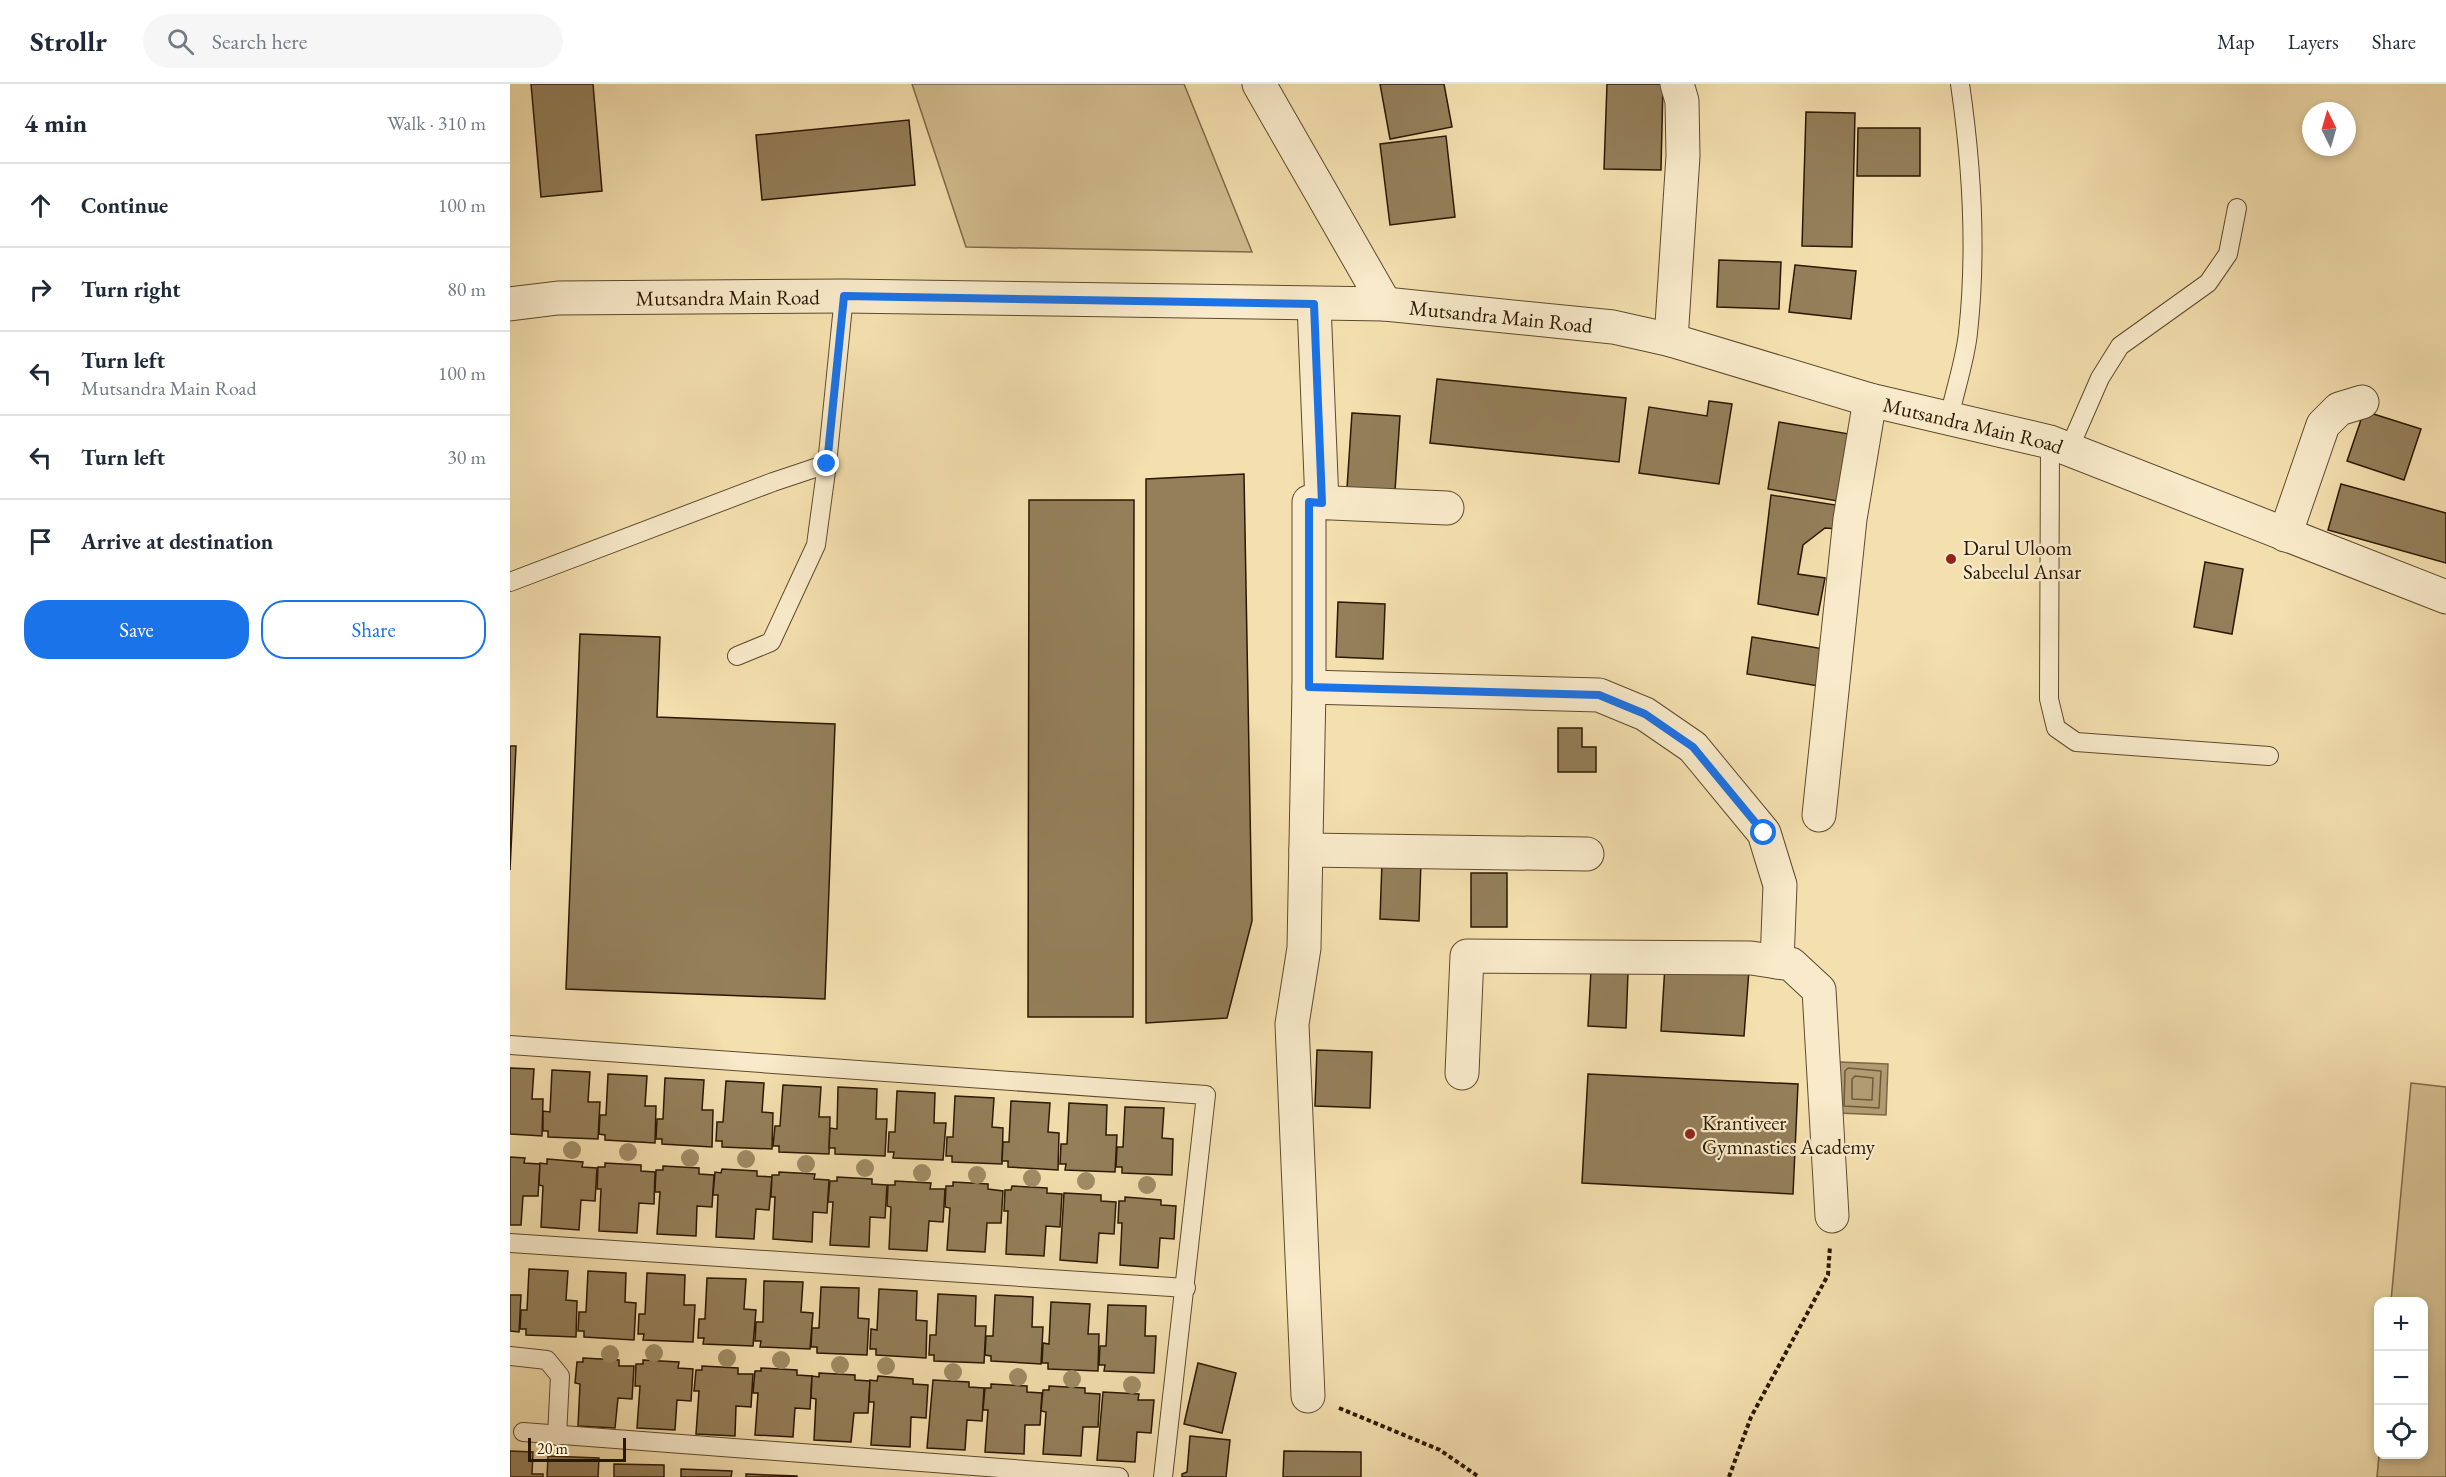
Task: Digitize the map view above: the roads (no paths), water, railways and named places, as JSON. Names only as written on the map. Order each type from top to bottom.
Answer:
[{"type":"street","points":[[1259,84],[1385,304]]},
{"type":"street","points":[[1671,340],[1683,156],[1682,101],[1677,84]]},
{"type":"street","name":"Mutsandra Main Road","points":[[510,304],[558,298],[844,296],[1385,304],[1613,327],[1671,340],[1870,400],[2059,446],[2446,597]]},
{"type":"street","points":[[1314,304],[1322,503]]},
{"type":"street","points":[[1819,814],[1850,519],[1870,400]]},
{"type":"street","points":[[2285,535],[2323,424],[2339,409],[2362,402]]},
{"type":"street","points":[[1308,1396],[1292,1024],[1304,948],[1309,687],[1309,502],[1447,508]]},
{"type":"street","points":[[1309,687],[1599,695],[1645,714],[1693,747],[1764,833],[1780,885],[1777,962]]},
{"type":"street","points":[[1306,850],[1587,854]]},
{"type":"street","points":[[1462,1073],[1467,956],[1751,958],[1791,964],[1819,990],[1832,1216]]},
{"type":"lane","points":[[1949,418],[1968,334],[1973,229],[1967,134],[1960,84]]},
{"type":"lane","points":[[2237,208],[2228,254],[2208,283],[2120,346],[2059,446],[2049,699],[2056,728],[2076,742],[2269,756]]},
{"type":"lane","points":[[737,656],[771,642],[816,545],[827,464],[844,296]]},
{"type":"lane","points":[[510,582],[773,482],[827,464]]},
{"type":"lane","points":[[510,1045],[1206,1095],[1163,1477]]},
{"type":"lane","points":[[510,1243],[1186,1288]]},
{"type":"lane","points":[[510,1356],[547,1360],[560,1376],[557,1436]]},
{"type":"lane","points":[[523,1432],[1119,1477]]},
{"type":"water","points":[[1839,1062],[1888,1064],[1886,1115],[1837,1113]]},
{"type":"place","name":"Darul Uloom Sabeelul Ansar","points":[[1951,559]]},
{"type":"place","name":"Krantiveer Gymnastics Academy","points":[[1690,1134]]}]
